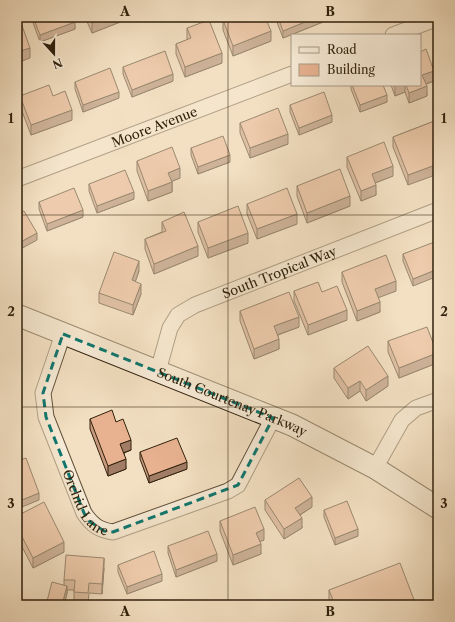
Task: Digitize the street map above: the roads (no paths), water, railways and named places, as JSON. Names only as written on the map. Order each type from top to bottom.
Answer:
[{"type":"main road","name":"South Courtenay Parkway","points":[[17,315],[292,425],[375,468],[438,508]]},
{"type":"street","points":[[396,34],[438,18]]},
{"type":"street","name":"Moore Avenue","points":[[17,179],[291,74]]},
{"type":"street","name":"South Tropical Way","points":[[158,371],[170,328],[178,315],[195,305],[438,210]]},
{"type":"street","name":"Orchid Lane","points":[[63,334],[43,393],[46,417],[84,513],[89,521],[104,531],[113,532],[228,491],[238,485],[273,418]]},
{"type":"street","points":[[375,468],[402,420],[416,408],[438,400]]}]
